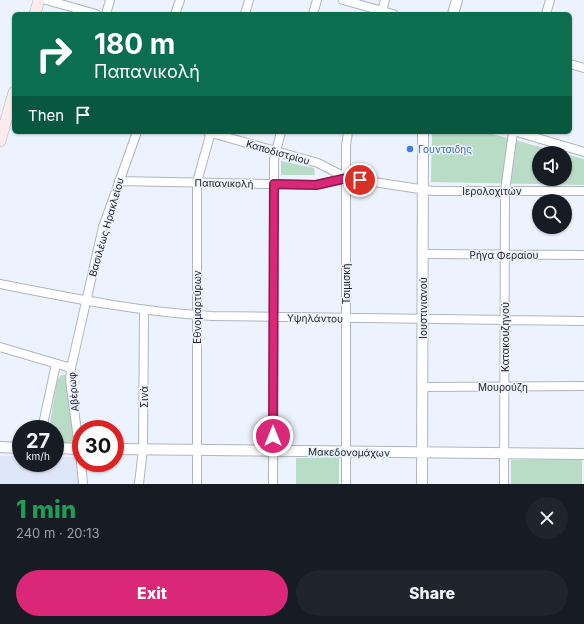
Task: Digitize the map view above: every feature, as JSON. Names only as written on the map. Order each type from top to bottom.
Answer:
[{"type":"main road","points":[[36,12],[39,0]]},
{"type":"main road","points":[[0,141],[12,99]]},
{"type":"street","points":[[46,0],[89,12]]},
{"type":"street","points":[[107,12],[110,0]]},
{"type":"street","points":[[176,12],[180,0]]},
{"type":"street","points":[[246,12],[249,0]]},
{"type":"street","points":[[314,12],[317,0]]},
{"type":"street","points":[[343,0],[382,12],[385,0]]},
{"type":"street","points":[[454,12],[457,0]]},
{"type":"street","points":[[547,12],[550,0]]},
{"type":"street","points":[[572,65],[584,68]]},
{"type":"street","name":"Βασιλέως Ηρακλείου","points":[[85,301],[104,227],[118,181],[136,134]]},
{"type":"street","name":"Εθνομαρτύρων","points":[[197,484],[197,182],[209,134]]},
{"type":"street","name":"Καποδιστρίου","points":[[217,134],[318,163],[347,178]]},
{"type":"street","points":[[273,484],[274,184],[275,151],[280,134]]},
{"type":"street","name":"Τσιμισκή","points":[[346,484],[346,142],[348,134]]},
{"type":"street","name":"Ιουστινιανού","points":[[422,484],[424,134]]},
{"type":"street","name":"Κατακουζηνού","points":[[504,484],[506,191],[513,134]]},
{"type":"street","points":[[523,134],[584,152]]},
{"type":"street","name":"Παπανικολή","points":[[118,181],[320,184],[347,178],[423,190]]},
{"type":"street","name":"Ιερολοχιτών","points":[[423,190],[584,191]]},
{"type":"street","name":"Ρήγα Φεραίου","points":[[423,254],[584,255]]},
{"type":"street","name":"Υψηλάντου","points":[[0,284],[144,311],[197,315],[584,321]]},
{"type":"street","name":"Αβέρωφ","points":[[76,420],[70,380],[70,368],[85,301]]},
{"type":"street","name":"Σινά","points":[[138,484],[143,449],[144,311]]},
{"type":"street","points":[[0,347],[70,368]]},
{"type":"street","points":[[44,420],[56,364]]},
{"type":"street","name":"Μουρούζη","points":[[423,387],[584,386]]},
{"type":"street","points":[[0,447],[12,448]]},
{"type":"street","name":"Μακεδονομάχων","points":[[124,449],[584,454]]},
{"type":"street","name":"Αβέρωφ","points":[[82,472],[83,484]]},
{"type":"shaded area","points":[[0,456],[12,456],[12,472],[64,472],[64,457],[72,457],[72,472],[77,472],[78,484],[0,484]]},
{"type":"green space","points":[[432,134],[492,134],[536,146],[532,146],[532,184],[431,182]]},
{"type":"green space","points":[[572,156],[584,159],[584,185],[572,185]]},
{"type":"green space","points":[[281,161],[314,168],[315,175],[281,175]]},
{"type":"green space","points":[[61,375],[65,375],[72,428],[72,441],[69,444],[64,444],[64,420],[50,420],[57,381]]},
{"type":"green space","points":[[296,458],[339,458],[339,484],[296,484]]},
{"type":"green space","points":[[582,459],[582,484],[511,484],[511,460]]},
{"type":"place","name":"Γουντσιδης","points":[[410,149]]},
{"type":"route","points":[[273,436],[274,184],[316,185],[347,178],[360,180]]}]
